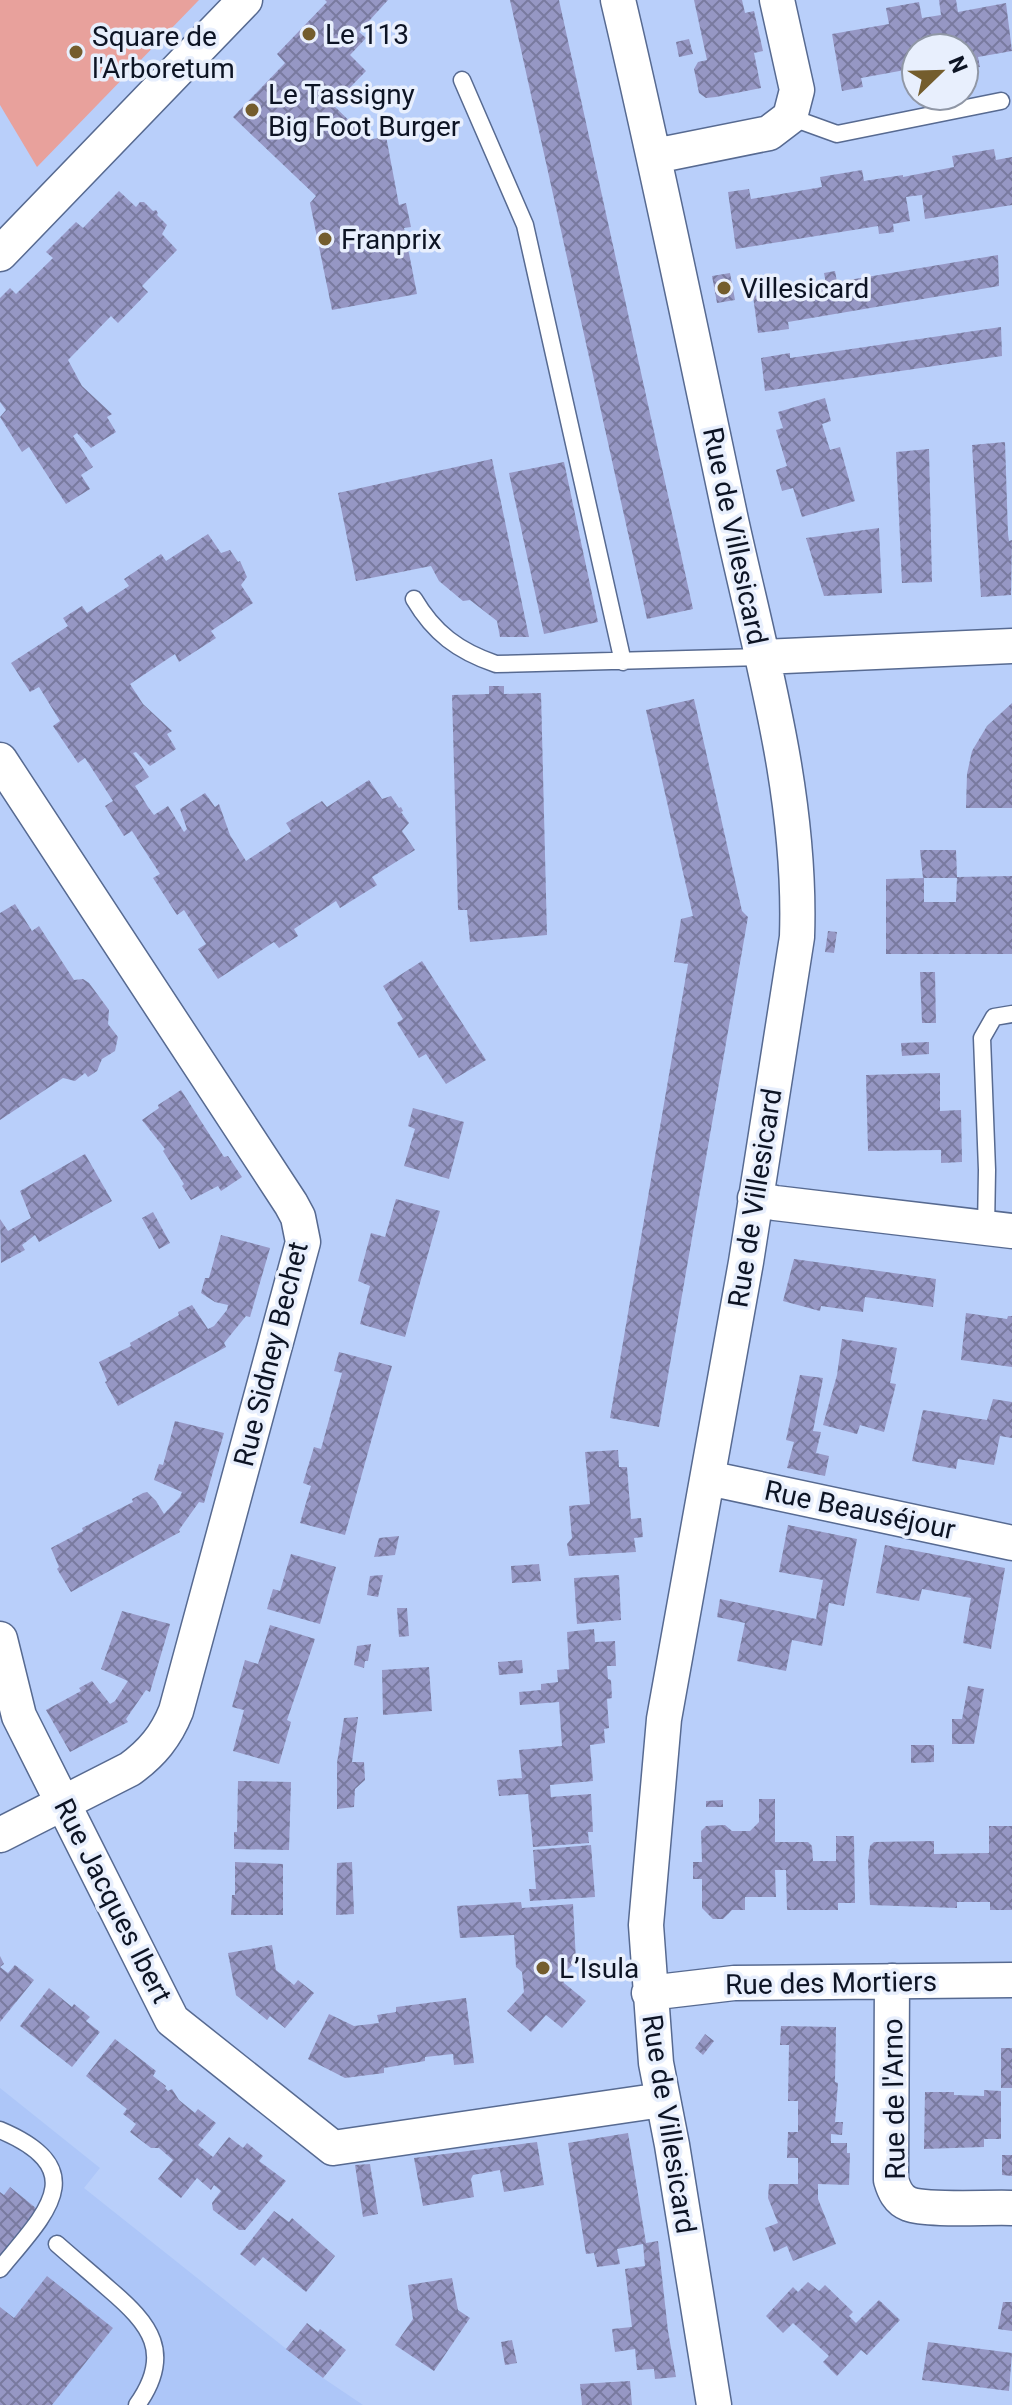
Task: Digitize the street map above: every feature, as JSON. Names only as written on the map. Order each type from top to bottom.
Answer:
[{"type":"street","points":[[0,254],[245,0]]},
{"type":"street","name":"Rue de Villesicard","points":[[618,0],[655,156],[762,657],[785,773],[799,889],[797,937],[755,1198],[664,1719],[646,1925],[649,1993],[662,2100],[714,2405]]},
{"type":"street","points":[[655,156],[769,133],[790,117],[797,90],[777,0]]},
{"type":"street","points":[[762,657],[1012,646]]},
{"type":"street","name":"Rue Sidney Bechet","points":[[0,760],[291,1204],[303,1231],[301,1253],[176,1711],[159,1743],[130,1769],[0,1835]]},
{"type":"street","points":[[755,1198],[999,1230]]},
{"type":"street","name":"Rue Beauséjour","points":[[708,1478],[1012,1543]]},
{"type":"street","name":"Rue Jacques Ibert","points":[[0,1639],[19,1716],[172,2020],[333,2148],[662,2100]]},
{"type":"street","name":"Rue des Mortiers","points":[[649,1993],[734,1983],[1012,1980]]},
{"type":"street","name":"Rue de l'Arno","points":[[892,1981],[891,2180],[894,2190],[900,2198],[918,2206],[1012,2208]]},
{"type":"lane","points":[[462,80],[525,225],[623,662]]},
{"type":"lane","points":[[790,117],[837,134],[1001,101]]},
{"type":"lane","points":[[414,599],[424,616],[452,644],[496,664],[762,657]]},
{"type":"lane","points":[[999,1230],[987,1170],[982,1038],[994,1017],[1012,1014]]},
{"type":"lane","points":[[0,2130],[17,2137],[43,2159],[53,2174],[54,2186],[43,2217],[0,2269]]},
{"type":"lane","points":[[57,2244],[140,2315],[149,2332],[154,2350],[154,2370],[149,2389],[137,2405]]},
{"type":"shaded area","name":"Square de l'Arboretum","points":[[0,0],[199,0],[37,167],[0,105]]},
{"type":"shaded area","points":[[0,2088],[100,2168],[84,2188],[323,2378],[363,2405],[0,2405]]},
{"type":"building","points":[[325,0],[388,0],[359,32],[366,38],[350,55],[366,71],[333,105],[369,140],[386,136],[399,205],[406,203],[411,227],[404,228],[417,294],[332,310],[310,203],[316,196],[233,117],[285,63],[277,54],[327,2]]},
{"type":"building","points":[[510,0],[559,0],[693,609],[647,619]]},
{"type":"building","points":[[694,0],[742,0],[745,13],[754,11],[763,51],[754,53],[761,88],[706,98],[699,93],[694,69],[698,62],[707,60]]},
{"type":"building","points":[[939,0],[956,0],[958,12],[1006,3],[1012,51],[980,57],[980,32],[900,32],[900,71],[861,78],[863,87],[842,91],[832,34],[889,24],[886,8],[919,2],[922,18],[941,15]]},
{"type":"building","points":[[689,39],[693,54],[679,57],[676,42]]},
{"type":"building","points":[[994,149],[996,160],[1012,157],[1012,205],[925,219],[922,195],[906,197],[910,221],[893,224],[894,232],[879,234],[878,226],[736,249],[728,192],[749,189],[751,199],[822,187],[820,177],[862,170],[864,181],[903,177],[954,167],[952,156]]},
{"type":"building","points":[[119,191],[136,207],[144,202],[153,211],[156,210],[167,225],[162,234],[177,250],[142,286],[148,292],[118,323],[111,316],[68,360],[82,386],[112,414],[107,417],[116,432],[91,448],[77,433],[73,436],[93,467],[81,475],[90,489],[66,504],[29,447],[22,452],[0,417],[6,410],[0,402],[0,298],[10,288],[16,294],[53,258],[46,252],[76,222],[83,228]]},
{"type":"building","points":[[998,255],[999,286],[788,322],[789,329],[758,333],[753,296],[765,294],[763,284],[776,281],[778,293],[826,284],[824,273],[835,271],[837,282]]},
{"type":"building","name":"Villesicard","points":[[730,273],[735,300],[717,303],[712,276]]},
{"type":"building","points":[[1001,327],[1002,356],[765,391],[761,358],[790,353],[790,358]]},
{"type":"building","points":[[825,398],[831,421],[822,424],[830,450],[840,447],[855,501],[802,517],[793,488],[782,491],[776,470],[787,466],[776,430],[783,428],[778,412]]},
{"type":"building","points":[[1005,442],[1008,534],[1009,541],[1012,540],[1011,595],[981,597],[972,445]]},
{"type":"building","points":[[929,449],[932,582],[902,583],[896,452]]},
{"type":"building","points":[[492,459],[529,637],[500,637],[497,621],[470,600],[463,601],[439,581],[431,566],[356,581],[338,493]]},
{"type":"building","points":[[564,462],[598,622],[544,634],[509,473]]},
{"type":"building","points":[[879,528],[882,593],[824,596],[806,538]]},
{"type":"building","points":[[208,534],[221,553],[230,550],[240,561],[247,577],[241,585],[253,603],[211,631],[216,638],[179,662],[175,654],[130,684],[143,704],[172,731],[167,734],[176,749],[150,766],[136,752],[133,753],[149,777],[135,786],[148,807],[154,815],[168,806],[184,832],[187,829],[180,809],[205,793],[215,807],[219,804],[230,835],[246,861],[291,831],[286,823],[322,801],[327,807],[369,780],[382,799],[391,796],[401,807],[409,823],[402,831],[415,850],[372,877],[377,885],[340,908],[336,901],[294,929],[298,936],[279,948],[274,942],[218,979],[198,949],[206,944],[184,910],[177,915],[153,878],[160,874],[132,831],[124,836],[105,806],[113,801],[85,758],[78,763],[53,726],[60,721],[39,687],[30,692],[11,663],[68,626],[63,618],[82,606],[87,613],[129,586],[124,579],[161,554],[166,561]]},
{"type":"building","points":[[489,686],[504,686],[504,694],[541,693],[547,935],[470,942],[467,910],[458,910],[452,695],[489,694]]},
{"type":"building","points":[[694,699],[742,911],[748,917],[659,1427],[610,1418],[688,964],[674,962],[681,919],[693,916],[646,710]]},
{"type":"building","points":[[1012,703],[1012,808],[966,808],[967,774],[972,751],[987,726]]},
{"type":"building","points":[[920,850],[956,850],[957,877],[1012,876],[1012,954],[886,954],[886,879],[924,878]],"holes":[[[924,878],[957,878],[956,902],[924,902]]]},
{"type":"building","points":[[15,904],[32,931],[39,926],[74,980],[83,979],[89,983],[109,1010],[108,1024],[118,1037],[115,1051],[102,1059],[97,1071],[88,1077],[85,1073],[75,1081],[63,1078],[0,1120],[0,913]]},
{"type":"building","points":[[828,931],[837,932],[834,953],[825,952]]},
{"type":"building","points":[[422,961],[486,1060],[446,1084],[426,1054],[419,1058],[397,1023],[403,1019],[383,986]]},
{"type":"building","points":[[920,972],[935,972],[936,1023],[922,1023]]},
{"type":"building","points":[[929,1042],[929,1054],[902,1056],[901,1043]]},
{"type":"building","points":[[940,1073],[940,1111],[961,1110],[962,1162],[941,1163],[941,1150],[868,1151],[866,1075]]},
{"type":"building","points":[[181,1090],[224,1157],[228,1156],[242,1177],[221,1191],[218,1186],[191,1200],[163,1151],[165,1149],[142,1120]]},
{"type":"building","points":[[413,1108],[464,1122],[449,1179],[404,1166],[415,1129],[408,1126]]},
{"type":"building","points":[[85,1154],[112,1201],[39,1242],[35,1235],[22,1245],[25,1250],[1,1263],[0,1219],[8,1231],[31,1218],[20,1191]]},
{"type":"building","points":[[396,1199],[440,1211],[405,1337],[360,1324],[370,1286],[358,1281],[371,1233],[385,1237]]},
{"type":"building","points":[[153,1212],[170,1243],[159,1249],[142,1218]]},
{"type":"building","points":[[221,1235],[270,1248],[250,1317],[246,1316],[224,1343],[226,1347],[118,1406],[105,1382],[99,1362],[131,1346],[130,1343],[192,1305],[208,1329],[227,1310],[228,1305],[215,1302],[201,1293],[205,1278],[209,1278]]},
{"type":"building","points":[[794,1259],[936,1279],[933,1307],[865,1297],[863,1312],[821,1306],[820,1311],[783,1301]]},
{"type":"building","points":[[966,1313],[1007,1319],[1012,1316],[1012,1367],[961,1360]]},
{"type":"building","points":[[842,1339],[897,1348],[890,1383],[896,1384],[884,1432],[860,1425],[857,1434],[823,1425],[837,1375]]},
{"type":"building","points":[[339,1352],[392,1366],[345,1535],[300,1523],[311,1486],[303,1483],[314,1447],[321,1449],[342,1373],[334,1371]]},
{"type":"building","points":[[800,1375],[823,1378],[813,1431],[821,1432],[816,1453],[829,1456],[825,1476],[787,1468],[794,1442],[786,1440]]},
{"type":"building","points":[[993,1399],[1012,1402],[1012,1438],[1000,1436],[994,1465],[958,1459],[956,1469],[912,1461],[923,1410],[987,1420]]},
{"type":"building","points":[[175,1421],[224,1433],[204,1503],[199,1502],[180,1532],[71,1592],[57,1569],[59,1567],[51,1548],[133,1502],[132,1499],[143,1493],[147,1492],[156,1501],[164,1514],[180,1497],[182,1492],[154,1480],[159,1464],[163,1465]]},
{"type":"building","points":[[618,1450],[619,1467],[627,1467],[631,1519],[641,1518],[643,1537],[634,1538],[636,1552],[569,1556],[567,1544],[572,1538],[569,1506],[590,1504],[585,1452]]},
{"type":"building","points":[[788,1525],[857,1539],[844,1606],[829,1603],[822,1646],[792,1640],[786,1671],[737,1661],[745,1623],[717,1617],[720,1599],[816,1619],[823,1580],[779,1572]]},
{"type":"building","points":[[399,1536],[395,1555],[374,1557],[379,1538]]},
{"type":"building","points":[[885,1545],[1005,1568],[991,1649],[963,1643],[971,1598],[922,1589],[919,1601],[876,1593]]},
{"type":"building","points":[[291,1554],[336,1567],[320,1624],[267,1609],[273,1589],[280,1591]]},
{"type":"building","points":[[539,1564],[541,1581],[512,1583],[511,1566]]},
{"type":"building","points":[[383,1575],[378,1597],[367,1595],[370,1576]]},
{"type":"building","points":[[619,1575],[621,1620],[577,1624],[574,1578]]},
{"type":"building","points":[[397,1608],[407,1608],[409,1636],[399,1637]]},
{"type":"building","points":[[122,1611],[170,1624],[150,1692],[146,1690],[126,1719],[128,1722],[70,1752],[46,1710],[81,1691],[79,1688],[92,1681],[110,1704],[115,1701],[128,1681],[101,1669]]},
{"type":"building","points":[[270,1625],[315,1639],[287,1720],[291,1722],[279,1764],[233,1751],[244,1710],[232,1707],[245,1660],[258,1664]]},
{"type":"building","points":[[594,1629],[595,1642],[615,1641],[616,1666],[607,1666],[612,1698],[607,1699],[609,1728],[604,1729],[605,1743],[590,1745],[593,1781],[550,1785],[551,1797],[591,1794],[593,1832],[588,1832],[589,1843],[533,1847],[528,1794],[499,1796],[497,1780],[522,1778],[519,1750],[562,1746],[559,1702],[520,1705],[519,1692],[541,1690],[541,1684],[558,1682],[557,1670],[569,1669],[567,1632]]},
{"type":"building","points":[[371,1644],[364,1668],[354,1665],[357,1646]]},
{"type":"building","points":[[522,1660],[523,1673],[499,1675],[498,1662]]},
{"type":"building","points":[[429,1667],[432,1711],[383,1715],[382,1670]]},
{"type":"building","points":[[968,1686],[984,1689],[974,1744],[952,1744],[952,1719],[962,1719]]},
{"type":"building","points":[[358,1717],[352,1762],[364,1762],[365,1780],[355,1789],[354,1807],[337,1809],[337,1763],[344,1718]]},
{"type":"building","points":[[911,1745],[934,1745],[934,1762],[911,1763]]},
{"type":"building","points":[[238,1781],[291,1782],[289,1850],[234,1849]]},
{"type":"building","points":[[759,1799],[775,1799],[775,1842],[808,1842],[812,1846],[813,1861],[836,1861],[836,1836],[854,1836],[855,1903],[838,1903],[838,1910],[787,1910],[786,1870],[775,1870],[776,1897],[745,1897],[745,1910],[732,1910],[723,1919],[713,1919],[702,1908],[702,1879],[693,1879],[693,1862],[702,1862],[701,1831],[706,1826],[725,1825],[732,1831],[750,1831],[759,1822]]},
{"type":"building","points":[[723,1800],[723,1807],[706,1807],[706,1801]]},
{"type":"building","points":[[989,1826],[1012,1826],[1012,1910],[990,1910],[990,1902],[957,1902],[957,1908],[870,1905],[868,1862],[870,1846],[874,1842],[934,1841],[934,1854],[989,1853]]},
{"type":"building","points":[[591,1845],[595,1897],[530,1901],[529,1889],[536,1889],[533,1850]]},
{"type":"building","points":[[235,1862],[283,1864],[283,1915],[231,1915],[232,1895],[235,1895]]},
{"type":"building","points":[[352,1862],[354,1914],[336,1915],[337,1863]]},
{"type":"building","name":"L’Isula","points":[[521,1902],[522,1908],[573,1904],[576,1961],[567,1970],[562,1970],[564,1983],[586,2001],[562,2028],[546,2015],[531,2032],[507,2011],[524,1992],[522,1972],[516,1967],[514,1935],[460,1938],[457,1906]]},
{"type":"building","points":[[272,1945],[276,1970],[294,1985],[298,1980],[314,1993],[285,2028],[270,2016],[267,2020],[236,1995],[228,1953]]},
{"type":"building","points":[[15,1965],[34,1980],[0,2022],[0,1967],[8,1973]]},
{"type":"building","points":[[49,1988],[90,2017],[86,2021],[100,2032],[72,2067],[20,2026]]},
{"type":"building","points":[[466,1998],[474,2063],[454,2065],[453,2054],[425,2057],[425,2061],[384,2068],[384,2073],[345,2078],[308,2059],[329,2014],[354,2026],[379,2023],[377,2015],[396,2012],[396,2007]]},
{"type":"building","points":[[781,2026],[836,2027],[835,2082],[838,2083],[835,2122],[843,2122],[842,2135],[831,2134],[831,2143],[847,2143],[847,2153],[850,2153],[849,2185],[818,2184],[818,2199],[836,2244],[793,2261],[787,2246],[774,2252],[765,2228],[778,2223],[768,2198],[769,2184],[798,2184],[798,2158],[787,2158],[788,2132],[798,2132],[798,2101],[788,2101],[789,2045],[780,2045]]},
{"type":"building","points":[[705,2034],[714,2041],[703,2055],[695,2048]]},
{"type":"building","points":[[115,2039],[156,2071],[153,2076],[168,2091],[172,2089],[179,2100],[195,2113],[198,2109],[216,2123],[198,2145],[213,2157],[229,2137],[243,2148],[247,2143],[263,2156],[259,2161],[286,2181],[245,2230],[239,2230],[213,2210],[212,2203],[221,2191],[214,2185],[211,2190],[197,2178],[181,2198],[158,2179],[173,2160],[159,2148],[151,2148],[130,2132],[136,2124],[123,2114],[127,2109],[86,2076]]},
{"type":"building","points":[[1001,2048],[1012,2048],[1012,2088],[1001,2088]]},
{"type":"building","points":[[984,2090],[1001,2091],[1001,2139],[984,2139],[984,2147],[924,2149],[925,2092],[984,2096]]},
{"type":"building","points":[[628,2133],[646,2243],[658,2241],[676,2377],[655,2379],[654,2369],[637,2370],[635,2349],[615,2352],[612,2329],[632,2327],[625,2269],[645,2266],[643,2244],[617,2249],[620,2264],[597,2267],[594,2253],[586,2254],[568,2143]]},
{"type":"building","points":[[537,2142],[544,2185],[504,2192],[500,2170],[473,2175],[474,2197],[423,2206],[414,2158]]},
{"type":"building","points":[[1002,2155],[1012,2155],[1012,2176],[1002,2175]]},
{"type":"building","points":[[370,2164],[378,2214],[363,2217],[355,2165]]},
{"type":"building","points":[[10,2187],[37,2209],[0,2257],[0,2192],[4,2195]]},
{"type":"building","points":[[274,2211],[289,2222],[292,2218],[335,2256],[306,2292],[263,2257],[255,2266],[240,2254]]},
{"type":"building","points":[[47,2276],[113,2328],[52,2405],[0,2405],[0,2307],[14,2318]]},
{"type":"building","points":[[452,2278],[458,2310],[470,2318],[434,2371],[395,2345],[413,2319],[408,2285]]},
{"type":"building","points":[[808,2282],[819,2291],[825,2285],[853,2312],[849,2316],[856,2323],[879,2300],[900,2320],[867,2355],[861,2350],[837,2376],[823,2362],[829,2356],[793,2323],[783,2333],[766,2316],[793,2287],[798,2292]]},
{"type":"building","points":[[1003,2302],[1012,2302],[1012,2331],[998,2329]]},
{"type":"building","points":[[307,2323],[318,2332],[320,2329],[346,2350],[323,2378],[286,2349]]},
{"type":"building","points":[[512,2340],[517,2363],[505,2365],[501,2342]]},
{"type":"building","points":[[928,2342],[1012,2353],[1009,2391],[922,2380]]},
{"type":"building","points":[[630,2381],[632,2405],[582,2405],[580,2384]]},
{"type":"place","name":"Le 113","points":[[309,34]]},
{"type":"place","name":"Square de l'Arboretum","points":[[76,52]]},
{"type":"place","name":"Le Tassigny Big Foot Burger","points":[[252,110]]},
{"type":"place","name":"Franprix","points":[[325,239]]},
{"type":"place","name":"Villesicard","points":[[724,288]]},
{"type":"place","name":"L’Isula","points":[[543,1968]]}]
